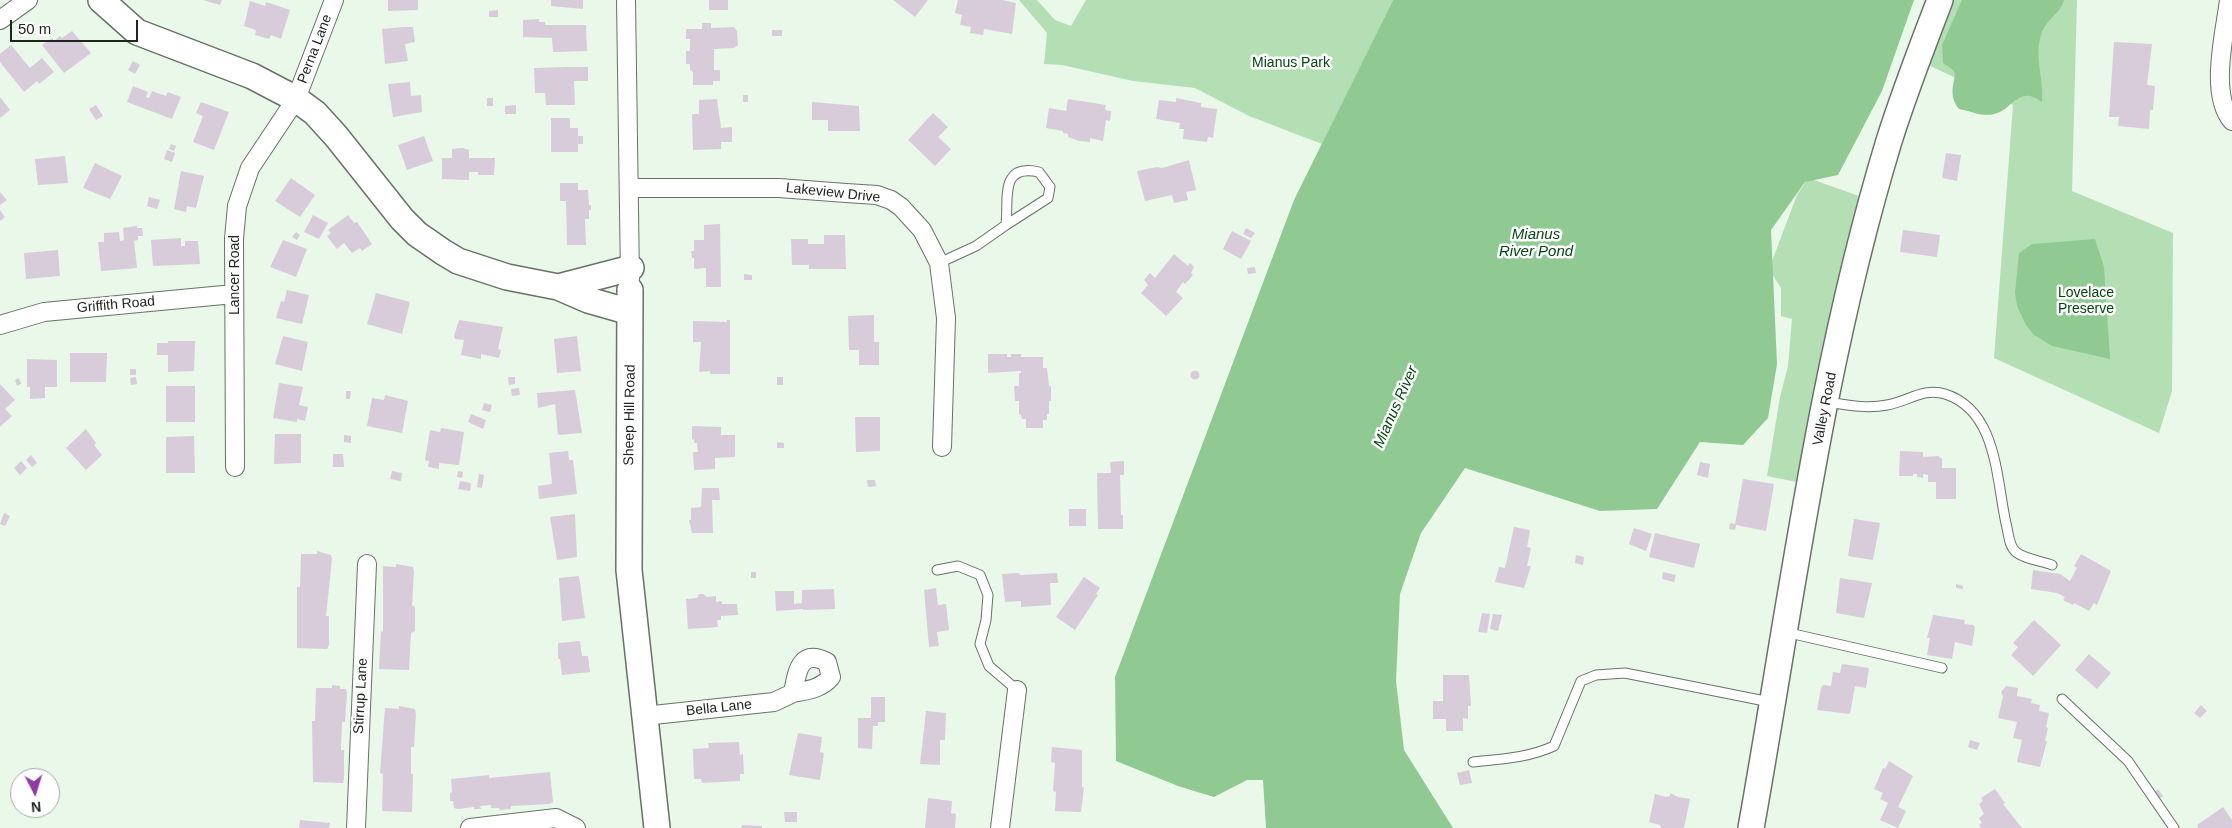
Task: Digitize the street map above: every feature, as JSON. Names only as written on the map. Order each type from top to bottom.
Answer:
[{"type":"street","points":[[0,20],[28,0]]},
{"type":"street","points":[[101,0],[138,32],[252,76],[296,99],[315,113],[336,136],[385,200],[417,234],[458,261],[507,277],[558,287],[630,290]]},
{"type":"street","name":"Perna Lane","points":[[296,99],[334,0]]},
{"type":"street","name":"Sheep Hill Road","points":[[626,0],[630,188],[629,570],[657,828]]},
{"type":"street","name":"Valley Road","points":[[1751,828],[1826,402],[1860,248],[1882,166],[1916,61],[1940,0]]},
{"type":"street","points":[[2229,0],[2220,82],[2222,101],[2232,121]]},
{"type":"street","name":"Lancer Road","points":[[235,468],[234,239],[237,206],[250,168],[296,99]]},
{"type":"street","name":"Lakeview Drive","points":[[630,188],[779,188],[877,195],[891,200],[901,207],[922,230],[939,263],[946,318],[942,447]]},
{"type":"street","points":[[558,287],[588,300],[630,290]]},
{"type":"street","name":"Griffith Road","points":[[0,325],[44,312],[234,294]]},
{"type":"street","name":"Stirrup Lane","points":[[356,828],[367,564]]},
{"type":"street","points":[[1000,828],[1016,690]]},
{"type":"street","name":"Bella Lane","points":[[644,716],[750,706],[774,702],[793,693]]},
{"type":"street","points":[[470,828],[507,826],[556,818],[576,828]]},
{"type":"lane","points":[[939,263],[976,246],[1048,198],[1050,187],[1039,172],[1030,170],[1011,178],[1006,187],[1006,225]]},
{"type":"lane","points":[[1826,402],[1874,407],[1888,405],[1918,394],[1931,392],[1944,393],[1956,399],[1969,409],[1987,432],[2011,546],[2017,553],[2052,565]]},
{"type":"lane","points":[[937,570],[958,566],[980,574],[988,595],[986,620],[980,644],[989,666],[1016,690]]},
{"type":"lane","points":[[1785,632],[1942,668]]},
{"type":"lane","points":[[1473,762],[1519,758],[1538,754],[1554,746],[1581,681],[1596,675],[1625,673],[1773,702]]},
{"type":"lane","points":[[2062,699],[2128,761],[2174,828]]},
{"type":"green space","name":"Mianus Park","points":[[1019,0],[1037,0],[1055,20],[1071,26],[1086,0],[1393,0],[1322,144],[1249,116],[1195,88],[1133,81],[1062,65],[1044,64],[1047,33]]},
{"type":"green space","name":"Lovelace Preserve","points":[[1952,0],[2077,0],[2072,191],[2173,233],[2172,391],[2159,433],[1994,358],[2013,105],[1924,63]]},
{"type":"green space","points":[[1808,178],[1862,197],[1802,483],[1767,476],[1780,397],[1788,366],[1792,319],[1781,316],[1781,288],[1769,269],[1797,195]]},
{"type":"water","name":"Mianus River Pond","points":[[1393,0],[1914,0],[1882,91],[1838,175],[1805,182],[1771,230],[1777,364],[1768,418],[1743,445],[1700,442],[1657,509],[1600,511],[1465,468],[1421,533],[1400,594],[1396,681],[1404,750],[1453,828],[1266,828],[1263,780],[1247,780],[1214,797],[1178,786],[1116,761],[1115,677],[1294,200]]},
{"type":"water","points":[[1962,0],[2064,0],[2059,10],[2048,22],[2040,39],[2038,54],[2042,102],[2034,97],[2021,97],[2001,112],[1989,115],[1959,109],[1953,96],[1954,73],[1952,69],[1943,63],[1942,45]]},
{"type":"water","points":[[2095,239],[2104,267],[2110,359],[2052,346],[2034,335],[2026,325],[2017,306],[2015,293],[2019,253],[2032,244]]},
{"type":"building","points":[[203,0],[222,0],[220,5]]},
{"type":"building","points":[[388,0],[418,0],[418,10],[388,11]]},
{"type":"building","points":[[551,0],[583,0],[583,9],[551,6]]},
{"type":"building","points":[[709,0],[728,0],[728,10],[709,10]]},
{"type":"building","points":[[893,0],[928,0],[915,17]]},
{"type":"building","points":[[958,0],[1002,0],[1016,3],[1012,34],[984,29],[983,35],[970,33],[971,27],[960,25],[962,15],[955,13]]},
{"type":"building","points":[[250,1],[265,6],[266,2],[290,10],[281,39],[271,35],[269,39],[255,35],[256,30],[244,26]]},
{"type":"building","points":[[498,10],[498,17],[489,17],[489,11]]},
{"type":"building","points":[[539,19],[539,22],[545,22],[545,25],[586,25],[587,51],[553,52],[552,38],[523,37],[523,20]]},
{"type":"building","points":[[702,23],[711,23],[711,28],[734,27],[737,31],[738,45],[734,48],[714,49],[714,70],[720,70],[720,81],[713,81],[713,85],[693,85],[693,72],[690,70],[690,64],[686,64],[686,51],[690,51],[690,39],[686,39],[686,29],[702,29]]},
{"type":"building","points":[[413,27],[415,42],[405,44],[408,61],[385,64],[382,29]]},
{"type":"building","points":[[772,30],[782,30],[782,36],[772,36]]},
{"type":"building","points":[[72,31],[91,53],[64,73],[42,45],[52,38],[54,41],[60,36],[62,38]]},
{"type":"building","points":[[2114,42],[2152,44],[2147,85],[2155,86],[2153,110],[2150,110],[2149,129],[2118,126],[2119,117],[2109,117]]},
{"type":"building","points":[[11,45],[30,68],[42,58],[54,72],[39,84],[37,81],[24,92],[0,62],[0,54]]},
{"type":"building","points":[[133,61],[140,65],[135,74],[128,70]]},
{"type":"building","points":[[588,67],[588,81],[574,81],[575,105],[546,105],[545,93],[535,93],[534,68]]},
{"type":"building","points":[[410,82],[411,96],[421,95],[422,112],[393,117],[388,84]]},
{"type":"building","points":[[133,86],[148,92],[146,97],[149,98],[152,91],[166,96],[168,92],[181,97],[172,119],[127,102]]},
{"type":"building","points":[[743,95],[748,95],[748,102],[743,102]]},
{"type":"building","points":[[0,97],[10,110],[0,118]]},
{"type":"building","points":[[487,98],[493,98],[493,106],[487,106]]},
{"type":"building","points":[[1176,98],[1201,103],[1201,107],[1217,109],[1213,138],[1208,137],[1207,142],[1183,139],[1184,129],[1179,129],[1180,123],[1156,119],[1159,100],[1176,102]]},
{"type":"building","points":[[717,99],[721,128],[732,127],[732,142],[721,142],[721,149],[693,150],[692,114],[699,114],[699,100]]},
{"type":"building","points":[[1068,99],[1106,105],[1105,110],[1111,111],[1110,121],[1106,120],[1103,141],[1090,138],[1090,142],[1079,141],[1068,137],[1068,134],[1063,133],[1063,131],[1046,128],[1049,108],[1066,111]]},
{"type":"building","points":[[201,102],[229,112],[214,150],[193,142],[203,116],[196,113]]},
{"type":"building","points":[[812,102],[859,106],[860,131],[828,131],[828,120],[812,120]]},
{"type":"building","points":[[96,105],[103,116],[96,120],[89,109]]},
{"type":"building","points":[[516,105],[516,114],[505,114],[505,106]]},
{"type":"building","points":[[933,113],[948,127],[938,137],[951,149],[935,166],[908,140]]},
{"type":"building","points":[[551,118],[570,118],[570,128],[578,128],[578,136],[583,136],[583,144],[578,144],[578,152],[551,152]]},
{"type":"building","points":[[424,136],[433,161],[407,170],[398,145]]},
{"type":"building","points":[[171,144],[176,146],[174,151],[169,149]]},
{"type":"building","points":[[463,148],[469,150],[469,158],[495,158],[494,175],[478,175],[478,172],[469,172],[469,180],[442,179],[442,158],[452,158],[452,149]]},
{"type":"building","points":[[167,150],[175,153],[172,162],[164,159]]},
{"type":"building","points":[[1946,153],[1961,155],[1957,181],[1942,178]]},
{"type":"building","points":[[65,156],[68,183],[38,185],[35,159]]},
{"type":"building","points":[[1189,160],[1196,190],[1186,192],[1188,200],[1174,203],[1172,195],[1145,201],[1137,171],[1157,167],[1162,168]]},
{"type":"building","points":[[95,163],[122,176],[110,199],[83,188]]},
{"type":"building","points":[[181,171],[204,176],[196,208],[187,206],[186,212],[174,209]]},
{"type":"building","points":[[291,178],[315,195],[300,217],[275,201]]},
{"type":"building","points":[[560,183],[578,183],[578,190],[588,190],[591,210],[589,210],[589,219],[585,219],[586,245],[567,245],[566,201],[560,201]]},
{"type":"building","points":[[0,192],[7,200],[0,205]]},
{"type":"building","points":[[149,197],[160,200],[157,209],[147,206]]},
{"type":"building","points":[[0,210],[5,217],[0,221]]},
{"type":"building","points":[[313,215],[328,223],[319,239],[304,232]]},
{"type":"building","points":[[348,215],[354,223],[357,222],[372,244],[362,251],[360,248],[352,253],[344,243],[337,249],[327,236],[331,233],[328,230]]},
{"type":"building","points":[[720,224],[721,287],[706,287],[706,268],[694,269],[694,258],[692,258],[691,251],[694,251],[694,240],[704,240],[704,225]]},
{"type":"building","points":[[137,226],[137,228],[142,228],[143,236],[138,236],[138,240],[134,241],[137,268],[101,271],[98,242],[104,242],[104,233],[119,232],[120,241],[124,240],[123,228]]},
{"type":"building","points":[[1246,228],[1255,233],[1251,238],[1243,234]]},
{"type":"building","points":[[1903,230],[1940,235],[1937,257],[1900,252]]},
{"type":"building","points":[[1232,231],[1251,241],[1241,259],[1223,249]]},
{"type":"building","points":[[296,232],[300,235],[297,240],[292,237]]},
{"type":"building","points":[[824,235],[845,235],[846,269],[809,269],[809,265],[792,265],[791,239],[808,239],[808,244],[824,244]]},
{"type":"building","points":[[181,238],[181,246],[185,246],[185,241],[198,241],[200,264],[153,266],[151,240]]},
{"type":"building","points":[[283,240],[307,249],[296,277],[270,267]]},
{"type":"building","points":[[58,250],[60,276],[26,279],[24,253]]},
{"type":"building","points":[[1174,254],[1188,266],[1190,263],[1194,267],[1191,273],[1193,275],[1185,284],[1183,282],[1176,292],[1183,298],[1166,316],[1141,293],[1148,285],[1144,280],[1150,273],[1155,278]]},
{"type":"building","points":[[1255,267],[1256,273],[1248,274],[1247,268]]},
{"type":"building","points":[[744,274],[752,275],[752,280],[744,280]]},
{"type":"building","points":[[287,290],[309,295],[302,324],[276,318],[281,301],[284,302]]},
{"type":"building","points":[[376,293],[410,302],[402,334],[367,324]]},
{"type":"building","points":[[874,315],[874,342],[879,342],[879,365],[859,365],[859,350],[849,350],[848,316]]},
{"type":"building","points":[[459,320],[503,327],[498,349],[501,350],[499,358],[481,354],[481,359],[461,355],[464,340],[455,339],[454,336]]},
{"type":"building","points":[[727,320],[730,320],[730,374],[710,374],[710,371],[699,372],[701,342],[693,342],[693,321],[727,322]]},
{"type":"building","points":[[283,336],[308,342],[302,371],[275,364]]},
{"type":"building","points":[[577,336],[581,371],[557,373],[554,339]]},
{"type":"building","points":[[168,341],[195,341],[194,371],[168,372],[168,355],[157,355],[157,343],[168,343]]},
{"type":"building","points":[[70,353],[107,353],[106,382],[70,382]]},
{"type":"building","points":[[988,354],[1007,354],[1007,357],[1011,357],[1011,354],[1021,354],[1021,357],[1043,357],[1043,368],[1047,368],[1049,386],[1051,386],[1051,401],[1049,401],[1047,420],[1043,420],[1043,428],[1026,428],[1026,419],[1022,419],[1019,414],[1019,401],[1015,401],[1014,386],[1019,386],[1019,373],[1021,371],[988,373]]},
{"type":"building","points":[[27,359],[57,360],[57,387],[45,387],[45,398],[30,399],[30,387],[27,387]]},
{"type":"building","points":[[130,369],[136,369],[136,375],[130,375]]},
{"type":"building","points":[[1195,371],[1199,375],[1195,379],[1191,375]]},
{"type":"building","points":[[136,377],[137,384],[131,385],[130,378]]},
{"type":"building","points":[[508,377],[515,377],[515,384],[509,385]]},
{"type":"building","points":[[777,377],[783,377],[783,385],[777,385]]},
{"type":"building","points":[[19,378],[21,384],[17,386],[15,380]]},
{"type":"building","points":[[279,383],[303,387],[299,405],[308,407],[305,421],[297,419],[297,422],[273,418]]},
{"type":"building","points":[[0,384],[15,400],[5,409],[12,416],[0,427]]},
{"type":"building","points":[[166,386],[195,386],[195,422],[166,422]]},
{"type":"building","points":[[519,388],[520,395],[512,396],[511,389]]},
{"type":"building","points":[[575,390],[582,433],[558,435],[555,404],[538,408],[537,393]]},
{"type":"building","points":[[346,391],[351,391],[350,399],[346,399]]},
{"type":"building","points":[[385,395],[408,401],[402,433],[367,426],[372,398],[384,400]]},
{"type":"building","points":[[484,403],[492,405],[490,412],[482,410]]},
{"type":"building","points":[[471,414],[486,420],[483,429],[468,422]]},
{"type":"building","points":[[855,417],[880,417],[880,451],[856,452]]},
{"type":"building","points":[[692,426],[721,427],[721,435],[735,435],[735,457],[715,458],[715,469],[694,470],[693,452],[698,452],[697,443],[694,443],[694,439],[692,440]]},
{"type":"building","points":[[441,428],[464,432],[459,465],[439,463],[439,469],[428,467],[429,461],[425,460],[430,430],[440,432]]},
{"type":"building","points":[[86,429],[96,443],[94,445],[102,455],[86,470],[66,448]]},
{"type":"building","points":[[275,434],[301,434],[301,463],[274,464]]},
{"type":"building","points":[[344,435],[351,436],[351,443],[344,442]]},
{"type":"building","points":[[194,436],[195,473],[166,473],[166,437]]},
{"type":"building","points":[[777,442],[784,443],[784,448],[777,448]]},
{"type":"building","points":[[568,451],[569,460],[573,460],[577,494],[539,499],[538,486],[552,484],[549,453]]},
{"type":"building","points":[[1900,451],[1923,452],[1923,457],[1938,456],[1942,459],[1942,468],[1956,468],[1956,499],[1936,499],[1936,482],[1928,482],[1928,475],[1923,474],[1923,478],[1917,477],[1917,474],[1913,474],[1913,476],[1899,476]]},
{"type":"building","points":[[333,454],[343,454],[344,467],[333,467]]},
{"type":"building","points":[[31,455],[37,463],[32,467],[26,460]]},
{"type":"building","points":[[21,461],[27,468],[20,475],[14,468]]},
{"type":"building","points":[[1124,461],[1124,475],[1120,475],[1123,529],[1098,529],[1097,473],[1111,473],[1110,462]]},
{"type":"building","points":[[1700,462],[1710,464],[1708,478],[1697,475]]},
{"type":"building","points":[[392,471],[402,473],[401,481],[390,479]]},
{"type":"building","points":[[458,471],[463,472],[462,478],[457,477]]},
{"type":"building","points":[[479,474],[484,475],[482,488],[477,487]]},
{"type":"building","points":[[1743,479],[1774,484],[1766,531],[1736,525],[1735,530],[1729,529],[1730,523],[1735,524]]},
{"type":"building","points":[[867,480],[875,480],[876,486],[868,487]]},
{"type":"building","points":[[460,481],[471,483],[470,491],[458,489]]},
{"type":"building","points":[[702,488],[719,488],[720,500],[712,500],[713,533],[692,533],[689,520],[691,520],[691,508],[701,507]]},
{"type":"building","points":[[1069,509],[1086,509],[1086,526],[1069,526]]},
{"type":"building","points":[[4,513],[10,516],[5,526],[0,524]]},
{"type":"building","points":[[575,514],[577,557],[557,560],[550,517]]},
{"type":"building","points":[[1854,519],[1880,523],[1873,560],[1848,556]]},
{"type":"building","points":[[1514,527],[1530,530],[1527,547],[1531,548],[1527,566],[1531,566],[1524,588],[1495,582],[1499,567],[1505,568]]},
{"type":"building","points":[[1634,528],[1652,534],[1646,551],[1629,544]]},
{"type":"building","points":[[1655,533],[1700,544],[1694,568],[1649,557]]},
{"type":"building","points":[[317,551],[331,555],[332,559],[326,616],[329,616],[329,645],[327,649],[297,648],[297,587],[300,587],[301,554],[317,554]]},
{"type":"building","points":[[2081,554],[2111,571],[2097,605],[2094,603],[2089,611],[2074,603],[2073,605],[2063,600],[2065,597],[2057,593],[2031,589],[2033,570],[2060,574],[2070,581],[2077,568],[2074,566]]},
{"type":"building","points":[[1576,555],[1584,557],[1583,565],[1575,563]]},
{"type":"building","points":[[396,564],[413,567],[414,572],[412,605],[415,607],[415,631],[411,633],[409,670],[379,669],[381,631],[383,632],[383,566],[396,567]]},
{"type":"building","points":[[751,572],[756,572],[756,578],[751,578]]},
{"type":"building","points":[[1663,572],[1676,575],[1674,582],[1662,579]]},
{"type":"building","points":[[1019,573],[1020,575],[1057,573],[1058,583],[1050,583],[1051,605],[1021,607],[1021,601],[1005,602],[1002,574]]},
{"type":"building","points":[[579,576],[585,618],[562,621],[559,578]]},
{"type":"building","points":[[1084,577],[1100,588],[1096,594],[1098,595],[1075,630],[1056,617]]},
{"type":"building","points":[[1840,578],[1872,583],[1864,618],[1836,613]]},
{"type":"building","points":[[1956,584],[1963,586],[1963,589],[1956,588]]},
{"type":"building","points":[[936,588],[938,605],[946,604],[949,630],[937,632],[939,646],[929,647],[924,590]]},
{"type":"building","points":[[834,589],[835,609],[776,611],[775,591],[794,591],[794,604],[802,603],[802,590]]},
{"type":"building","points":[[699,594],[707,597],[716,596],[716,602],[722,601],[722,604],[737,604],[738,615],[721,616],[721,620],[717,620],[718,627],[688,629],[686,599],[697,598]]},
{"type":"building","points":[[1482,613],[1490,614],[1487,633],[1478,632]]},
{"type":"building","points":[[1493,614],[1502,615],[1498,631],[1490,629]]},
{"type":"building","points":[[1933,615],[1965,620],[1964,624],[1973,625],[1975,627],[1972,646],[1955,642],[1952,659],[1927,655],[1930,638],[1927,638]]},
{"type":"building","points":[[2034,620],[2061,645],[2033,676],[2011,655],[2018,647],[2013,643]]},
{"type":"building","points":[[580,641],[582,656],[588,656],[590,672],[562,675],[560,659],[558,659],[558,643]]},
{"type":"building","points":[[2089,654],[2111,673],[2097,689],[2075,670]]},
{"type":"building","points":[[1842,664],[1869,668],[1866,688],[1855,686],[1850,714],[1817,710],[1821,688],[1823,685],[1831,686],[1833,672],[1840,673]]},
{"type":"building","points":[[1443,675],[1469,675],[1471,706],[1468,706],[1468,719],[1463,718],[1463,731],[1446,731],[1446,719],[1433,719],[1433,701],[1443,701]]},
{"type":"building","points":[[332,685],[340,686],[340,689],[346,689],[347,693],[345,722],[342,722],[341,748],[341,750],[344,750],[344,779],[343,783],[313,782],[312,721],[315,721],[316,688],[332,688]]},
{"type":"building","points":[[2006,686],[2018,688],[2017,696],[2032,699],[2031,703],[2040,705],[2039,711],[2049,713],[2045,741],[2047,741],[2040,767],[2017,762],[2022,740],[2013,738],[2017,722],[1998,718],[2003,696],[2001,692]]},
{"type":"building","points":[[871,697],[885,697],[885,722],[878,722],[878,726],[873,726],[872,749],[858,748],[858,718],[871,718]]},
{"type":"building","points":[[2201,705],[2207,711],[2200,718],[2194,713]]},
{"type":"building","points":[[399,706],[415,709],[416,714],[414,747],[411,747],[411,774],[413,774],[412,812],[382,811],[383,774],[380,773],[385,708],[399,709]]},
{"type":"building","points":[[926,711],[946,713],[945,740],[940,740],[940,765],[920,764]]},
{"type":"building","points":[[798,733],[822,737],[820,752],[824,753],[820,780],[789,775]]},
{"type":"building","points":[[1970,740],[1980,743],[1977,750],[1968,747]]},
{"type":"building","points":[[739,742],[740,755],[743,754],[744,774],[740,774],[740,781],[702,783],[701,779],[694,779],[693,749],[709,748],[708,743]]},
{"type":"building","points":[[1052,747],[1082,750],[1082,787],[1084,787],[1081,812],[1055,811],[1056,792],[1053,791],[1055,763],[1051,762]]},
{"type":"building","points":[[1889,761],[1913,776],[1898,807],[1906,811],[1898,828],[1880,820],[1888,803],[1880,799],[1883,793],[1874,789],[1883,768],[1885,769]]},
{"type":"building","points":[[1469,770],[1472,783],[1460,785],[1457,773]]},
{"type":"building","points":[[550,772],[553,802],[549,804],[511,806],[511,809],[500,810],[499,808],[491,808],[491,805],[480,806],[481,809],[474,809],[474,807],[458,809],[454,808],[453,801],[450,801],[450,793],[452,792],[451,779],[489,775],[489,778]]},
{"type":"building","points":[[1995,789],[2005,803],[2003,804],[2022,828],[1981,828],[1979,825],[1982,823],[1979,818],[1984,814],[1979,804],[1983,801],[1981,798]]},
{"type":"building","points":[[2158,789],[2163,796],[2159,799],[2154,792]]},
{"type":"building","points":[[1670,793],[1678,797],[1690,799],[1684,828],[1661,828],[1660,825],[1649,822],[1655,794],[1666,797],[1670,796]]},
{"type":"building","points":[[928,798],[952,801],[951,813],[956,814],[955,828],[925,828]]},
{"type":"building","points":[[2223,807],[2232,820],[2232,828],[2198,828],[2197,825]]},
{"type":"building","points":[[784,812],[797,812],[797,822],[785,822]]},
{"type":"building","points":[[300,820],[330,823],[329,828],[299,828]]},
{"type":"building","points":[[742,825],[762,826],[762,828],[741,828]]},
{"type":"water label","name":"Mianus River","points":[[1396,407]]}]
